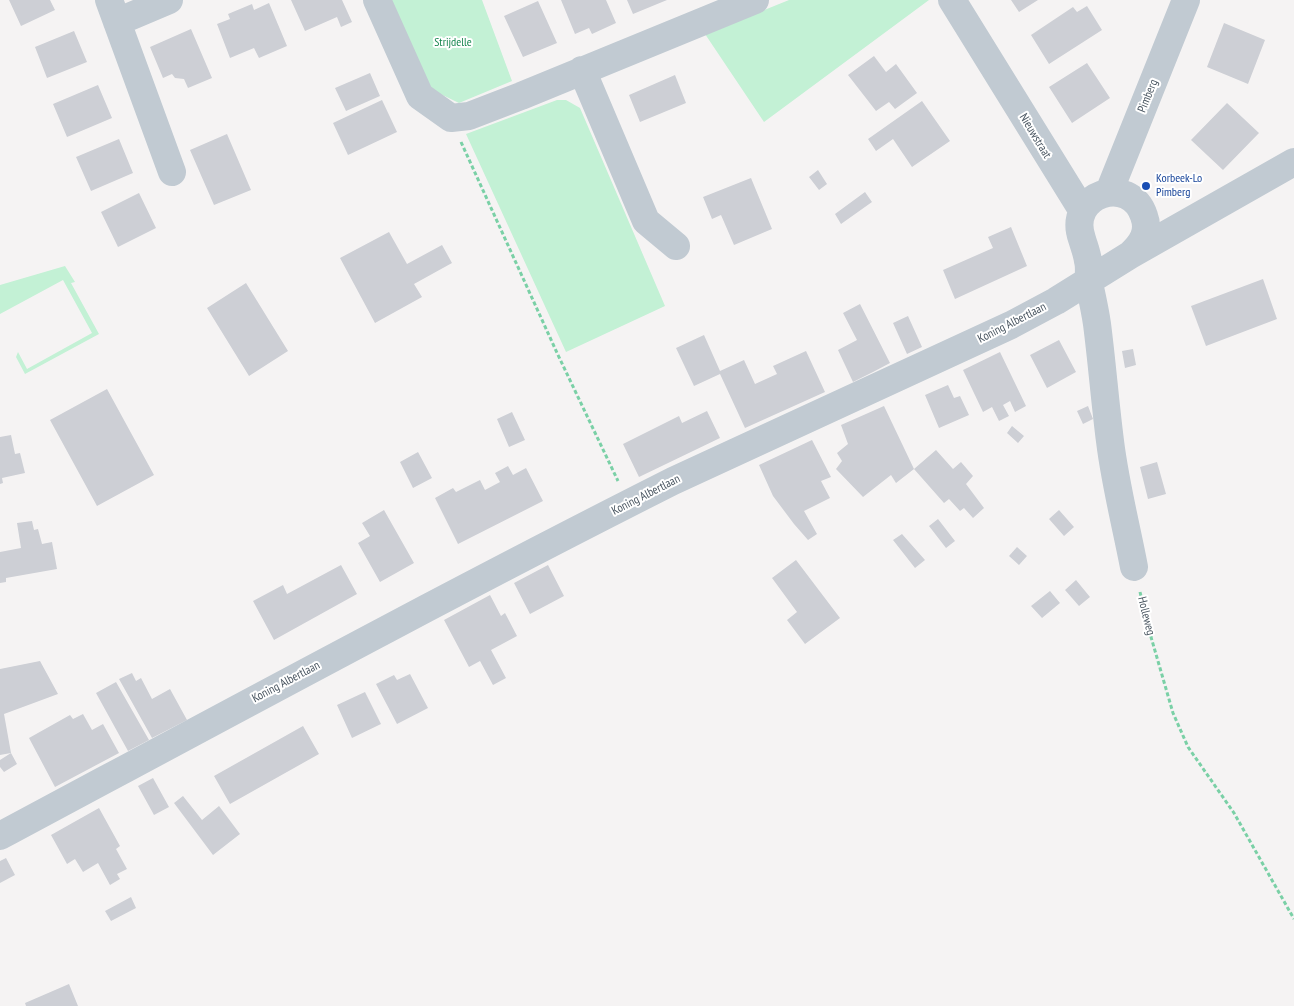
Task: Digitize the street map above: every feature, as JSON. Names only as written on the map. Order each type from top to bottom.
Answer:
[{"type":"street","points":[[169,0],[113,11],[172,172]]},
{"type":"street","points":[[377,0],[420,96],[452,118],[469,116],[754,0]]},
{"type":"street","name":"Nieuwstraat","points":[[952,0],[1082,210]]},
{"type":"street","name":"Pimberg","points":[[1109,192],[1186,0]]},
{"type":"street","points":[[582,70],[646,220],[676,246]]},
{"type":"street","name":"Koning Albertlaan","points":[[0,836],[448,595],[673,481],[1011,325],[1056,301],[1130,255],[1294,162]]},
{"type":"street","points":[[1130,255],[1140,246],[1146,234],[1146,222],[1142,208],[1133,199],[1124,194],[1109,192],[1094,197],[1082,210],[1078,230],[1089,262],[1089,280],[1097,322],[1110,443],[1134,567]]},
{"type":"path","points":[[452,118],[558,356],[628,504]]},
{"type":"path","name":"Holleweg","points":[[1134,567],[1151,637],[1173,713],[1188,747],[1234,812],[1294,919]]},
{"type":"green space","name":"Strijdelle","points":[[388,0],[482,0],[512,81],[459,103],[428,88]]},
{"type":"green space","points":[[789,0],[929,0],[764,122],[705,34]]},
{"type":"green space","points":[[557,100],[566,100],[580,108],[665,306],[566,352],[466,134]]},
{"type":"green space","points":[[65,266],[75,282],[71,283],[99,334],[25,374],[16,357],[18,352],[27,369],[92,333],[63,280],[0,314],[0,285]]},
{"type":"building","points":[[9,0],[50,0],[55,10],[21,26]]},
{"type":"building","points":[[291,0],[342,0],[352,22],[341,27],[337,17],[305,31]]},
{"type":"building","points":[[561,0],[606,0],[616,23],[592,34],[589,28],[575,34]]},
{"type":"building","points":[[627,0],[667,0],[633,14]]},
{"type":"building","points":[[1011,0],[1038,0],[1019,12]]},
{"type":"building","points":[[538,1],[557,43],[523,57],[504,16]]},
{"type":"building","points":[[269,3],[287,46],[259,58],[254,48],[230,58],[217,24],[230,19],[228,14],[252,4],[254,10]]},
{"type":"building","points":[[1087,6],[1102,30],[1049,64],[1031,35],[1073,7],[1077,12]]},
{"type":"building","points":[[1224,23],[1265,40],[1248,84],[1207,67]]},
{"type":"building","points":[[191,29],[212,78],[188,88],[184,79],[175,78],[172,74],[163,78],[150,47]]},
{"type":"building","points":[[74,31],[87,62],[47,78],[35,47]]},
{"type":"building","points":[[874,56],[886,72],[896,64],[917,93],[895,109],[889,102],[876,111],[848,75]]},
{"type":"building","points":[[1087,63],[1110,98],[1072,123],[1049,87]]},
{"type":"building","points":[[370,73],[380,96],[346,111],[335,88]]},
{"type":"building","points":[[675,75],[686,103],[640,122],[629,95]]},
{"type":"building","points":[[98,85],[112,118],[67,137],[53,104]]},
{"type":"building","points":[[382,100],[397,132],[348,155],[333,123]]},
{"type":"building","points":[[922,101],[950,141],[912,167],[893,139],[876,151],[868,139]]},
{"type":"building","points":[[1227,103],[1259,133],[1223,170],[1191,140]]},
{"type":"building","points":[[227,134],[251,190],[214,205],[190,150]]},
{"type":"building","points":[[119,139],[133,173],[91,191],[76,157]]},
{"type":"building","points":[[818,170],[827,184],[819,190],[809,177]]},
{"type":"building","points":[[751,178],[772,229],[734,245],[721,215],[712,219],[703,197]]},
{"type":"building","points":[[865,192],[872,202],[841,224],[835,214]]},
{"type":"building","points":[[139,193],[156,228],[118,247],[101,212]]},
{"type":"building","points":[[1011,227],[1027,266],[955,299],[943,270],[993,248],[988,237]]},
{"type":"building","points":[[389,232],[407,264],[442,245],[452,263],[414,284],[422,297],[375,323],[340,258]]},
{"type":"building","points":[[1263,279],[1277,319],[1206,346],[1191,306]]},
{"type":"building","points":[[246,283],[288,351],[249,376],[207,308]]},
{"type":"building","points":[[860,304],[890,363],[853,382],[838,350],[857,340],[843,313]]},
{"type":"building","points":[[908,316],[922,347],[907,354],[893,323]]},
{"type":"building","points":[[704,335],[720,371],[744,360],[755,384],[777,374],[773,366],[806,351],[825,392],[745,428],[720,374],[694,386],[676,348]]},
{"type":"building","points":[[1059,340],[1076,372],[1047,388],[1030,355]]},
{"type":"building","points":[[1133,349],[1136,365],[1125,368],[1122,351]]},
{"type":"building","points":[[1000,352],[1026,406],[1015,412],[1010,401],[1003,405],[1009,416],[999,421],[992,407],[983,412],[963,370]]},
{"type":"building","points":[[948,385],[954,398],[960,396],[969,415],[939,428],[925,395]]},
{"type":"building","points":[[107,389],[154,475],[97,506],[50,420]]},
{"type":"building","points":[[884,406],[914,469],[896,483],[891,475],[863,497],[836,469],[842,461],[837,453],[848,444],[841,425]]},
{"type":"building","points":[[1088,406],[1093,419],[1083,424],[1077,411]]},
{"type":"building","points":[[707,411],[720,438],[639,477],[623,444],[679,416],[682,423]]},
{"type":"building","points":[[512,412],[525,440],[509,447],[497,419]]},
{"type":"building","points":[[1012,426],[1024,436],[1018,443],[1007,433]]},
{"type":"building","points":[[11,435],[15,454],[20,453],[25,473],[2,478],[3,483],[0,484],[0,437]]},
{"type":"building","points":[[812,440],[831,477],[821,481],[830,498],[804,511],[817,534],[808,540],[773,496],[759,465]]},
{"type":"building","points":[[936,450],[953,469],[961,462],[973,476],[966,484],[984,508],[973,518],[964,508],[960,511],[949,499],[944,503],[914,469]]},
{"type":"building","points":[[418,452],[432,478],[413,488],[400,462]]},
{"type":"building","points":[[1157,462],[1166,494],[1148,499],[1140,467]]},
{"type":"building","points":[[508,466],[513,475],[526,468],[543,501],[458,544],[435,498],[453,488],[456,492],[480,480],[485,490],[500,482],[495,473]]},
{"type":"building","points":[[384,510],[414,563],[380,582],[358,543],[370,536],[362,523]]},
{"type":"building","points":[[1059,510],[1074,527],[1064,536],[1049,519]]},
{"type":"building","points":[[938,519],[955,541],[946,548],[929,526]]},
{"type":"building","points":[[32,521],[34,530],[38,529],[42,544],[52,542],[57,569],[6,578],[6,582],[0,583],[0,552],[21,548],[17,523]]},
{"type":"building","points":[[902,534],[925,560],[915,568],[893,540]]},
{"type":"building","points":[[1017,547],[1027,556],[1019,565],[1009,556]]},
{"type":"building","points":[[796,560],[840,618],[805,644],[787,620],[797,612],[772,578]]},
{"type":"building","points":[[341,565],[357,594],[274,640],[253,601],[283,585],[287,594]]},
{"type":"building","points":[[548,565],[564,596],[530,614],[514,583]]},
{"type":"building","points":[[1076,580],[1090,597],[1079,606],[1065,590]]},
{"type":"building","points":[[1050,591],[1060,603],[1042,618],[1031,606]]},
{"type":"building","points":[[490,595],[501,616],[505,613],[517,636],[491,650],[506,678],[493,685],[480,661],[469,667],[444,620]]},
{"type":"building","points":[[40,661],[58,694],[4,714],[11,753],[0,755],[0,669]]},
{"type":"building","points":[[132,673],[136,681],[141,678],[152,699],[170,689],[187,720],[152,738],[119,679]]},
{"type":"building","points":[[410,674],[428,708],[397,724],[376,684],[394,675],[397,680]]},
{"type":"building","points":[[116,682],[149,740],[128,751],[96,693]]},
{"type":"building","points":[[365,692],[381,724],[352,738],[337,705]]},
{"type":"building","points":[[83,714],[92,730],[103,724],[119,753],[55,787],[29,738],[70,715],[73,719]]},
{"type":"building","points":[[303,726],[319,754],[230,804],[214,776]]},
{"type":"building","points":[[11,753],[17,764],[4,772],[0,767],[0,760]]},
{"type":"building","points":[[153,778],[169,807],[154,815],[138,786]]},
{"type":"building","points":[[183,796],[202,820],[219,806],[240,834],[213,855],[174,803]]},
{"type":"building","points":[[99,808],[120,846],[116,849],[127,869],[117,874],[120,879],[110,885],[98,863],[83,872],[75,859],[67,864],[51,835]]},
{"type":"building","points":[[6,858],[15,875],[0,883],[0,861]]},
{"type":"building","points":[[131,897],[136,908],[111,921],[105,911]]},
{"type":"building","points":[[69,984],[78,1006],[26,1006],[25,1003]]},
{"type":"place","name":"Korbeek-Lo Pimberg","points":[[1146,186]]}]
